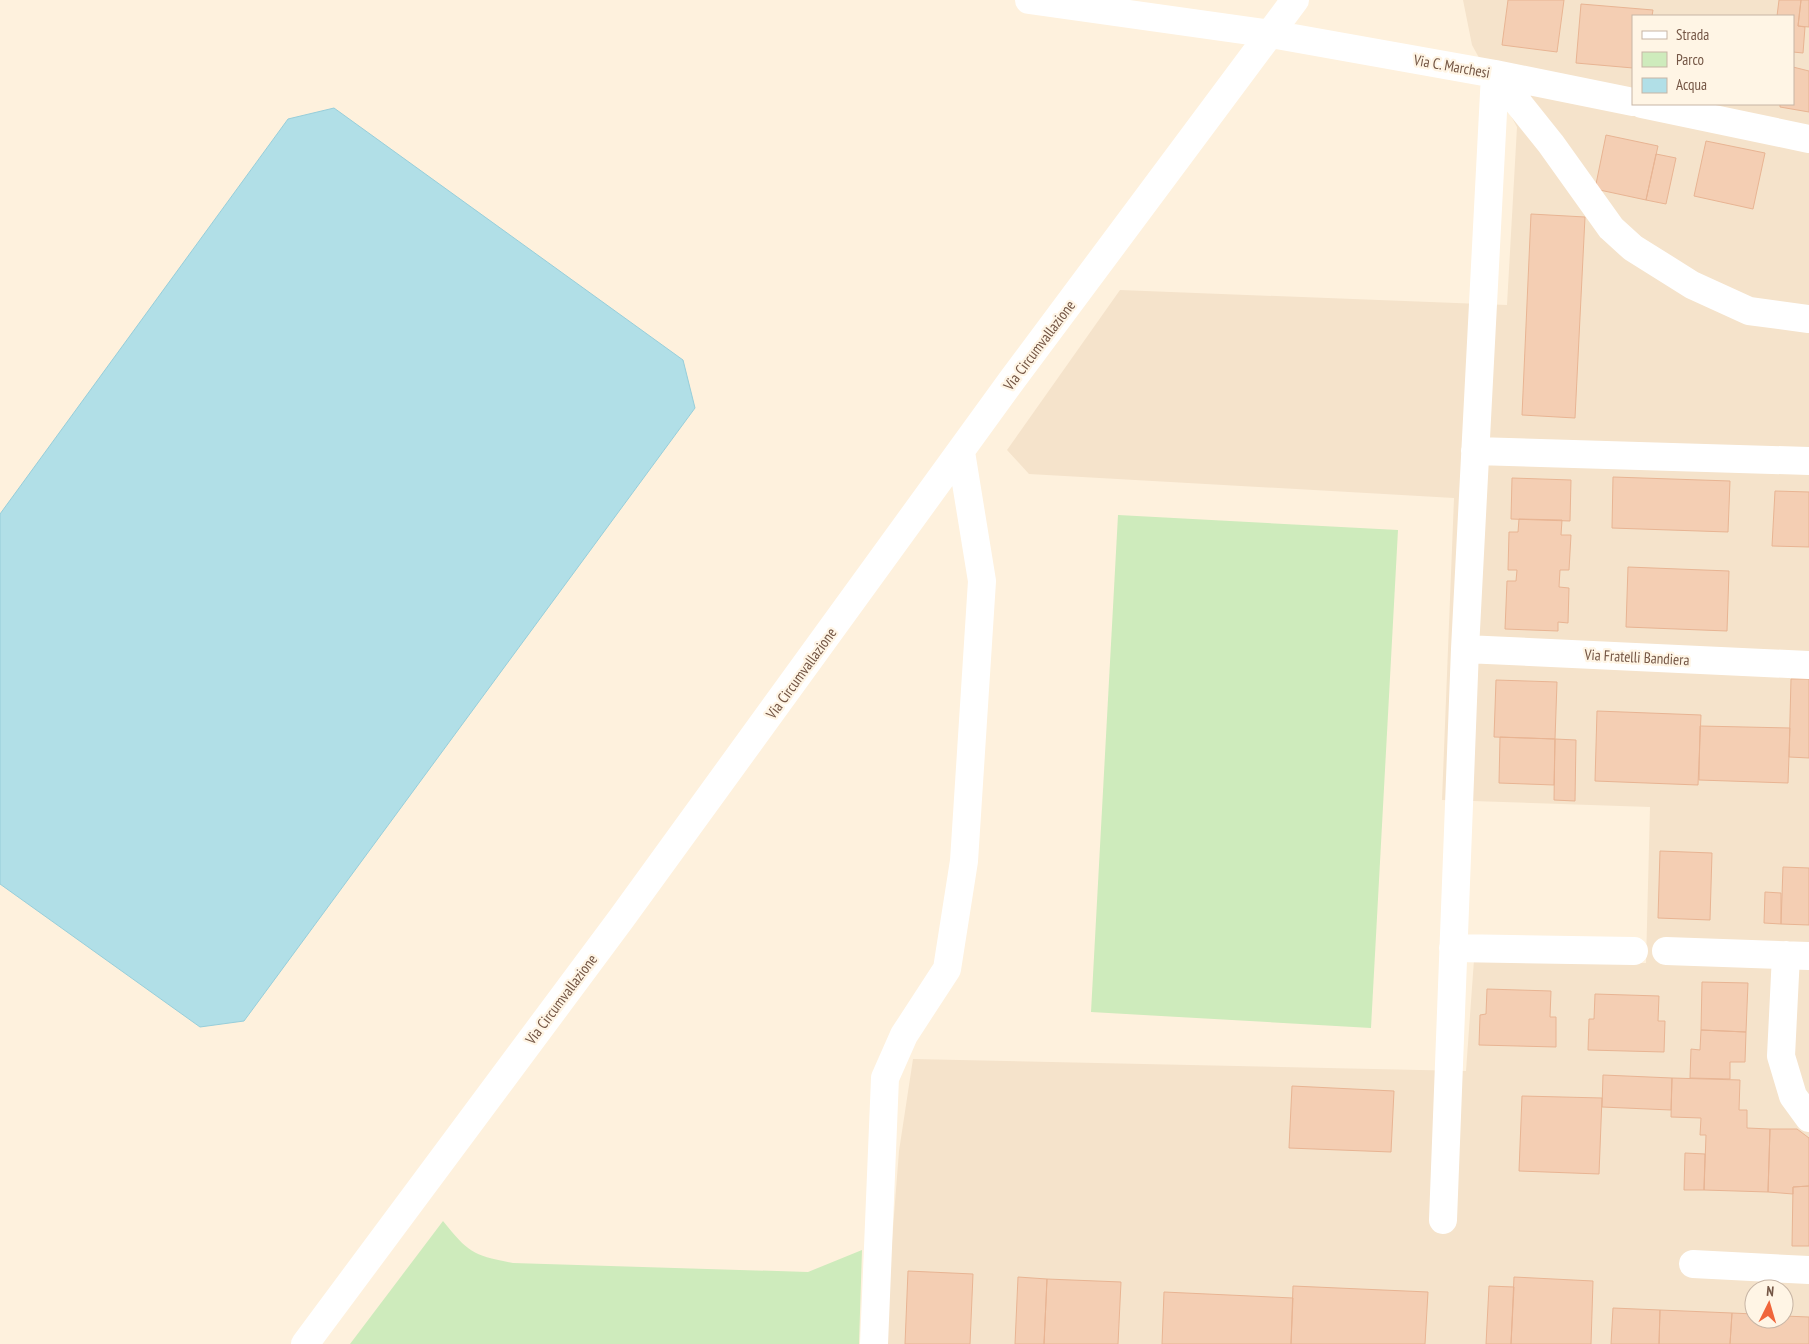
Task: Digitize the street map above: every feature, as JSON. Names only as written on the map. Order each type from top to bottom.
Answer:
[{"type":"street","name":"Via C. Marchesi","points":[[1028,0],[1271,34],[1495,74],[1632,102]]},
{"type":"street","name":"Via Circumvallazione","points":[[305,1344],[621,919],[961,452],[1295,0]]},
{"type":"street","points":[[1495,74],[1551,144],[1611,228],[1633,248],[1692,285],[1749,311],[1809,319]]},
{"type":"street","points":[[1443,1220],[1465,649],[1495,74]]},
{"type":"street","points":[[1647,105],[1809,139]]},
{"type":"street","points":[[1475,451],[1809,461]]},
{"type":"street","points":[[874,1344],[884,1078],[904,1035],[947,969],[964,861],[982,581],[961,452]]},
{"type":"street","name":"Via Fratelli Bandiera","points":[[1465,649],[1809,665]]},
{"type":"street","points":[[1453,948],[1634,951]]},
{"type":"street","points":[[1666,951],[1797,956],[1781,1056],[1793,1096],[1809,1118]]},
{"type":"street","points":[[1693,1264],[1809,1270]]},
{"type":"shaded area","points":[[1463,0],[1809,0],[1809,1344],[884,1344],[899,1151],[913,1059],[1466,1071],[1474,960],[1646,963],[1650,807],[1442,800],[1454,498],[1029,474],[1007,450],[1120,290],[1507,305],[1517,127],[1472,45]]},
{"type":"green space","points":[[1118,515],[1398,530],[1371,1028],[1091,1012]]},
{"type":"green space","points":[[443,1221],[459,1240],[472,1251],[488,1258],[513,1263],[808,1272],[862,1250],[859,1344],[350,1344]]},
{"type":"water","points":[[334,108],[683,360],[695,408],[244,1021],[200,1027],[0,884],[0,514],[288,119]]},
{"type":"building","points":[[1508,0],[1564,0],[1557,52],[1502,45]]},
{"type":"building","points":[[1779,0],[1801,0],[1798,26],[1805,27],[1803,53],[1794,52],[1794,15],[1777,15]]},
{"type":"building","points":[[1801,0],[1809,0],[1809,27],[1798,26]]},
{"type":"building","points":[[1581,4],[1653,10],[1652,15],[1632,15],[1632,68],[1576,63]]},
{"type":"building","points":[[1794,67],[1809,71],[1809,112],[1780,107],[1780,105],[1794,105]]},
{"type":"building","points":[[1606,135],[1658,146],[1646,200],[1595,189]]},
{"type":"building","points":[[1706,141],[1765,153],[1753,209],[1694,196]]},
{"type":"building","points":[[1656,154],[1676,158],[1666,204],[1646,200]]},
{"type":"building","points":[[1531,214],[1585,217],[1575,418],[1522,415]]},
{"type":"building","points":[[1613,477],[1730,481],[1728,532],[1612,528]]},
{"type":"building","points":[[1512,478],[1571,480],[1570,521],[1511,519]]},
{"type":"building","points":[[1775,491],[1809,492],[1809,547],[1772,546]]},
{"type":"building","points":[[1519,519],[1562,520],[1561,535],[1571,535],[1569,570],[1560,570],[1559,587],[1569,588],[1568,623],[1558,622],[1558,631],[1505,629],[1507,581],[1516,581],[1517,570],[1508,570],[1509,532],[1518,532]]},
{"type":"building","points":[[1628,567],[1729,571],[1727,631],[1626,627]]},
{"type":"building","points":[[1791,679],[1809,679],[1809,758],[1789,757]]},
{"type":"building","points":[[1496,680],[1557,682],[1555,739],[1494,737]]},
{"type":"building","points":[[1597,711],[1701,715],[1698,785],[1595,781]]},
{"type":"building","points":[[1700,726],[1790,728],[1788,783],[1699,780]]},
{"type":"building","points":[[1500,737],[1555,739],[1554,785],[1499,783]]},
{"type":"building","points":[[1555,739],[1576,740],[1575,801],[1554,800]]},
{"type":"building","points":[[1660,851],[1712,853],[1710,920],[1658,918]]},
{"type":"building","points":[[1783,867],[1809,868],[1809,925],[1781,924]]},
{"type":"building","points":[[1765,892],[1781,893],[1781,924],[1764,923]]},
{"type":"building","points":[[1702,982],[1748,983],[1746,1032],[1701,1030]]},
{"type":"building","points":[[1487,989],[1551,991],[1550,1017],[1556,1017],[1556,1047],[1479,1045],[1480,1015],[1486,1014]]},
{"type":"building","points":[[1595,994],[1659,996],[1658,1021],[1665,1021],[1664,1052],[1588,1050],[1589,1019],[1594,1019]]},
{"type":"building","points":[[1701,1030],[1746,1032],[1745,1062],[1730,1062],[1730,1079],[1690,1078],[1691,1049],[1700,1050]]},
{"type":"building","points":[[1603,1075],[1672,1078],[1671,1110],[1602,1107]]},
{"type":"building","points":[[1672,1078],[1740,1080],[1739,1110],[1747,1110],[1747,1128],[1770,1129],[1768,1192],[1704,1190],[1706,1135],[1700,1135],[1701,1118],[1671,1117]]},
{"type":"building","points":[[1292,1086],[1394,1091],[1391,1152],[1289,1148]]},
{"type":"building","points":[[1522,1096],[1602,1098],[1599,1174],[1519,1171]]},
{"type":"building","points":[[1770,1129],[1797,1129],[1809,1138],[1809,1186],[1793,1187],[1793,1194],[1768,1192]]},
{"type":"building","points":[[1685,1153],[1705,1154],[1704,1190],[1684,1190]]},
{"type":"building","points":[[1809,1186],[1809,1246],[1792,1246],[1793,1187]]},
{"type":"building","points":[[908,1271],[973,1274],[970,1344],[905,1344]]},
{"type":"building","points":[[1018,1277],[1047,1279],[1044,1344],[1015,1344]]},
{"type":"building","points":[[1514,1277],[1593,1281],[1591,1344],[1511,1344]]},
{"type":"building","points":[[1047,1279],[1121,1282],[1118,1344],[1044,1344]]},
{"type":"building","points":[[1293,1286],[1428,1292],[1425,1344],[1291,1344]]},
{"type":"building","points":[[1489,1286],[1514,1287],[1511,1344],[1486,1344]]},
{"type":"building","points":[[1164,1292],[1293,1298],[1291,1344],[1162,1344]]},
{"type":"building","points":[[1613,1308],[1660,1310],[1659,1344],[1611,1344]]},
{"type":"building","points":[[1660,1310],[1732,1313],[1730,1344],[1659,1344]]},
{"type":"building","points":[[1732,1313],[1744,1314],[1744,1329],[1794,1329],[1794,1316],[1809,1317],[1809,1344],[1730,1344]]}]
